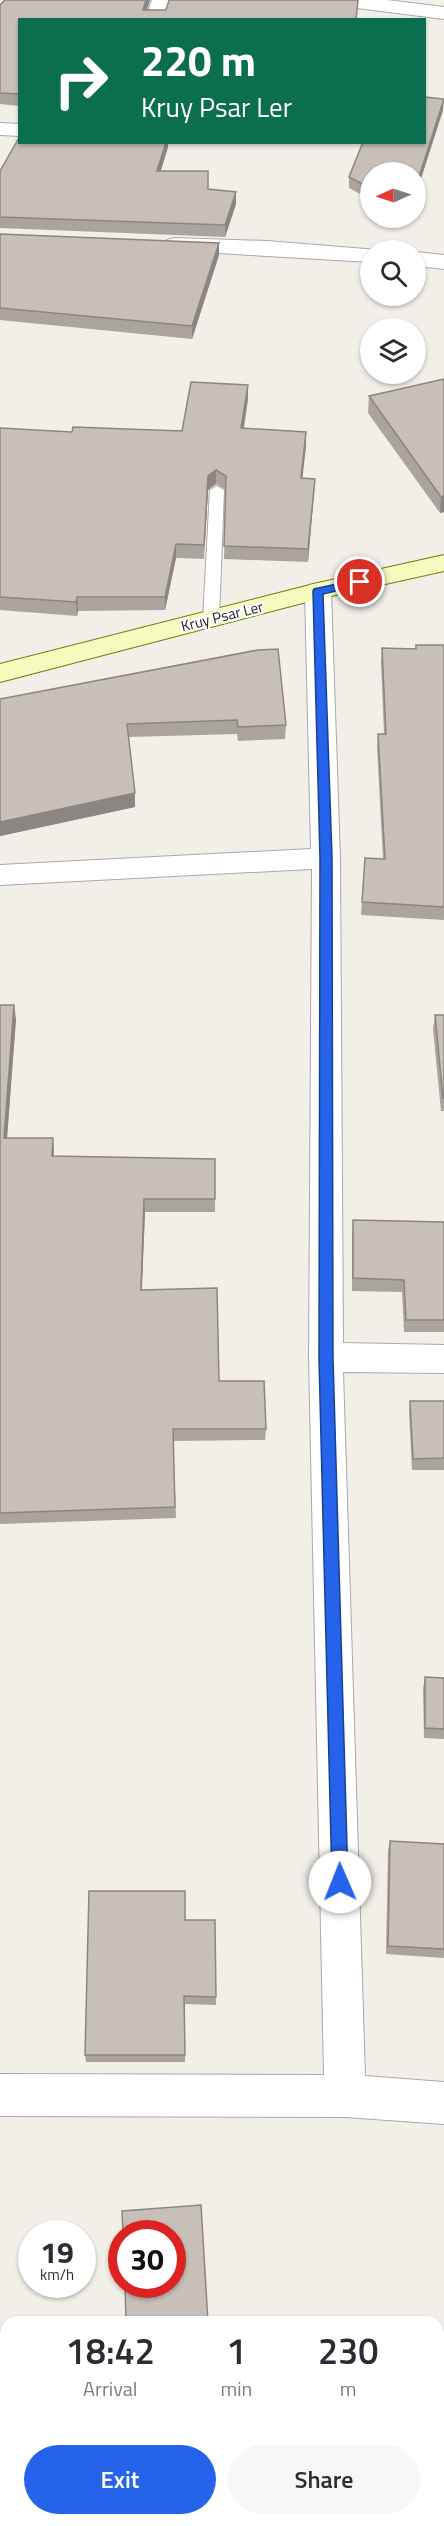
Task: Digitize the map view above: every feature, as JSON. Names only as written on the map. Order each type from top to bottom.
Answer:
[{"type":"street","points":[[156,18],[162,0]]},
{"type":"street","points":[[341,0],[444,13]]},
{"type":"street","points":[[0,129],[18,130]]},
{"type":"street","points":[[151,244],[360,254]]},
{"type":"street","points":[[426,260],[444,262]]},
{"type":"street","name":"Kruy Psar Ler","points":[[0,673],[318,591],[444,563]]},
{"type":"street","points":[[318,591],[326,858],[326,1358],[345,2096]]},
{"type":"street","points":[[0,875],[326,858]]},
{"type":"street","points":[[326,1358],[444,1359]]},
{"type":"street","points":[[0,2095],[345,2096],[444,2103]]},
{"type":"lane","points":[[211,619],[217,490]]},
{"type":"building","points":[[5,0],[146,0],[143,10],[166,10],[169,0],[358,0],[356,18],[18,18],[18,94],[0,93],[0,5]]},
{"type":"building","points":[[426,97],[444,99],[424,162],[360,162],[360,183],[349,177],[362,144],[426,144]]},
{"type":"building","points":[[18,140],[18,144],[165,144],[157,171],[208,171],[208,189],[236,192],[225,225],[0,217],[0,171]]},
{"type":"building","points":[[0,234],[219,243],[192,326],[0,308]]},
{"type":"building","points":[[444,379],[444,496],[441,497],[369,396]]},
{"type":"building","points":[[191,382],[248,385],[241,428],[306,432],[301,478],[315,479],[308,549],[224,546],[226,476],[216,470],[208,476],[204,545],[176,544],[165,597],[77,597],[76,602],[0,597],[0,428],[72,432],[73,427],[182,431]]},
{"type":"building","points":[[416,645],[444,645],[444,907],[362,902],[365,858],[385,859],[378,734],[386,734],[382,648],[416,649]]},
{"type":"building","points":[[278,649],[286,725],[238,727],[237,720],[127,724],[135,793],[0,822],[0,699],[258,650]]},
{"type":"building","points":[[0,1005],[14,1005],[4,1138],[53,1138],[52,1156],[215,1159],[215,1199],[144,1199],[141,1290],[217,1288],[219,1381],[264,1381],[266,1429],[173,1429],[175,1507],[0,1513]]},
{"type":"building","points":[[435,1015],[444,1015],[444,1098],[443,1098]]},
{"type":"building","points":[[353,1220],[444,1222],[444,1320],[406,1320],[404,1280],[353,1278]]},
{"type":"building","points":[[410,1401],[444,1401],[444,1458],[413,1459]]},
{"type":"building","points":[[425,1677],[444,1678],[444,1729],[425,1728]]},
{"type":"building","points":[[390,1841],[444,1844],[444,1949],[388,1946]]},
{"type":"building","points":[[89,1891],[185,1891],[185,1920],[215,1920],[216,1997],[184,1996],[185,2055],[85,2055]]},
{"type":"building","points":[[201,2205],[208,2316],[126,2316],[125,2298],[186,2298],[186,2220],[122,2220],[122,2211]]},
{"type":"route","points":[[340,1882],[326,1358],[326,858],[318,591],[360,582]]}]
